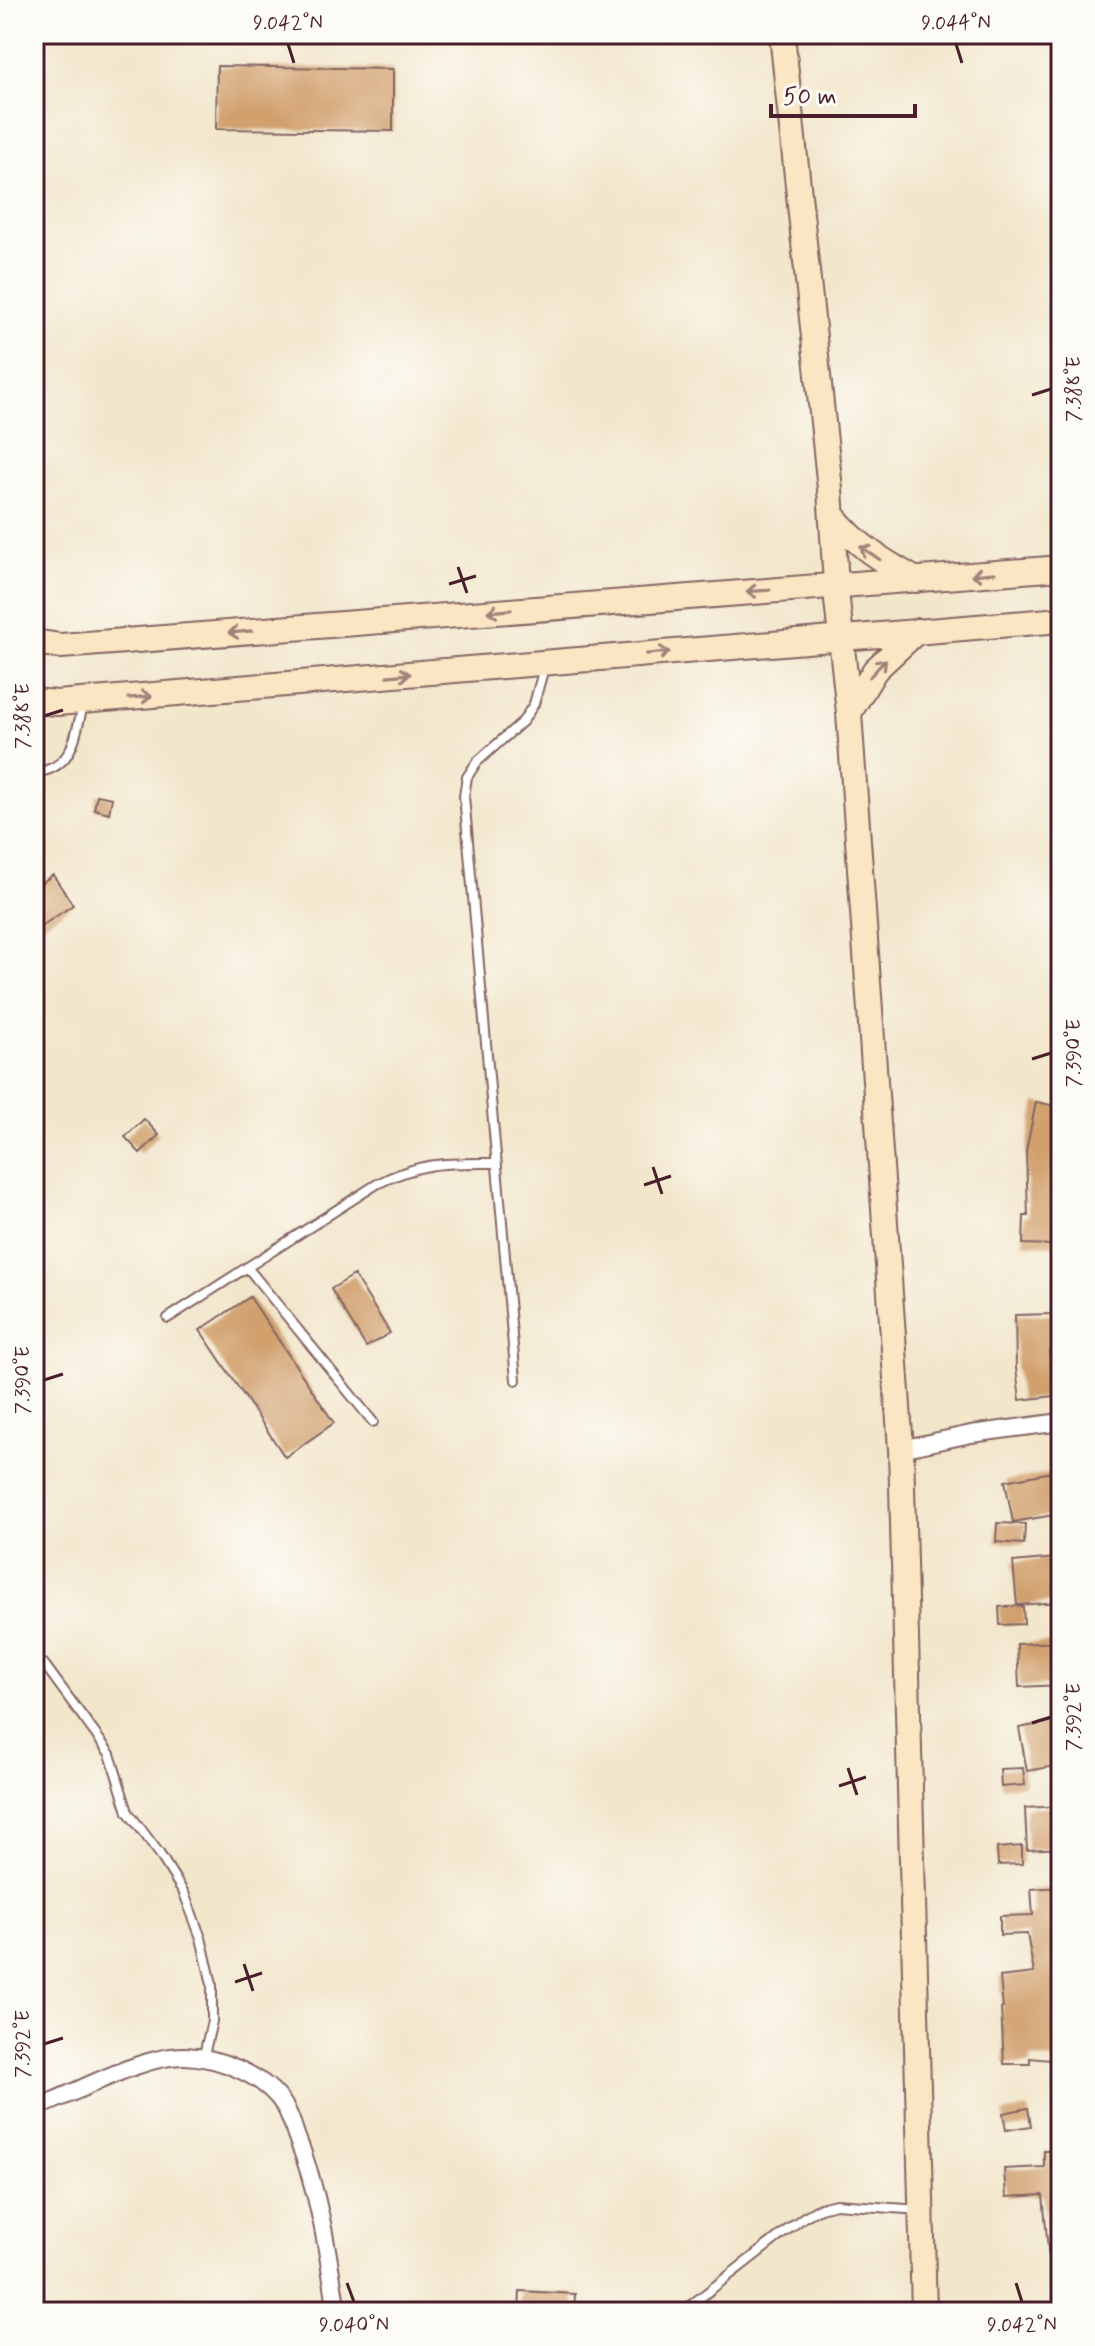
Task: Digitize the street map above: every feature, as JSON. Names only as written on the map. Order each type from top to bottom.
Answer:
[{"type":"main road","points":[[782,34],[832,515],[849,713],[901,1449],[924,2312]]},
{"type":"main road","points":[[832,515],[848,536],[871,555],[916,580]]},
{"type":"main road","points":[[34,642],[61,646],[1061,568]]},
{"type":"main road","points":[[34,701],[85,701],[1061,620]]},
{"type":"main road","points":[[849,713],[875,670],[917,631]]},
{"type":"street","points":[[901,1449],[971,1434],[1061,1422]]},
{"type":"street","points":[[34,2116],[41,2104],[147,2063],[185,2056],[226,2063],[261,2082],[284,2105],[309,2167],[337,2312]]},
{"type":"lane","points":[[516,1380],[464,796],[467,777],[477,762],[523,721],[534,704],[545,663]]},
{"type":"lane","points":[[34,773],[63,762],[71,749],[85,701]]},
{"type":"lane","points":[[168,1318],[400,1172],[440,1163],[496,1163]]},
{"type":"lane","points":[[247,1267],[373,1422]]},
{"type":"lane","points":[[44,1664],[110,1754],[128,1812],[184,1893],[201,1938],[212,1984],[212,2021],[203,2059]]},
{"type":"lane","points":[[682,2312],[804,2217],[820,2208],[836,2204],[921,2210]]},
{"type":"building","points":[[217,66],[393,69],[393,131],[216,129]]},
{"type":"building","points":[[97,795],[112,798],[109,813],[94,809]]},
{"type":"building","points":[[53,875],[73,905],[34,931],[34,888]]},
{"type":"building","points":[[1036,1102],[1061,1107],[1061,1192],[1058,1192],[1055,1245],[1023,1244],[1024,1216],[1028,1216],[1026,1151]]},
{"type":"building","points":[[144,1119],[159,1135],[140,1153],[125,1137]]},
{"type":"building","points":[[354,1275],[390,1333],[366,1347],[331,1289]]},
{"type":"building","points":[[250,1297],[334,1423],[285,1457],[200,1330]]},
{"type":"building","points":[[1054,1314],[1055,1350],[1049,1351],[1054,1396],[1020,1400],[1015,1315]]},
{"type":"building","points":[[1052,1472],[1060,1514],[1013,1522],[1005,1481]]},
{"type":"building","points":[[997,1523],[1025,1524],[1024,1544],[996,1542]]},
{"type":"building","points":[[1056,1558],[1060,1602],[1017,1605],[1013,1562]]},
{"type":"building","points":[[1023,1606],[1024,1624],[1000,1625],[999,1607]]},
{"type":"building","points":[[1061,1642],[1061,1685],[1019,1687],[1017,1644]]},
{"type":"building","points":[[1061,1720],[1061,1765],[1027,1771],[1019,1728]]},
{"type":"building","points":[[1023,1768],[1025,1785],[1001,1787],[1000,1769]]},
{"type":"building","points":[[1061,1806],[1061,1848],[1027,1850],[1025,1808]]},
{"type":"building","points":[[1022,1846],[1022,1864],[998,1865],[997,1848]]},
{"type":"building","points":[[1061,1887],[1061,2061],[1030,2058],[1030,2064],[1004,2064],[1000,1977],[1034,1973],[1027,1934],[1000,1935],[1000,1916],[1033,1915],[1031,1889]]},
{"type":"building","points":[[1028,2108],[1031,2126],[1006,2130],[1003,2113]]},
{"type":"building","points":[[1044,2151],[1061,2151],[1061,2271],[1050,2272],[1043,2195],[1006,2197],[1004,2169],[1044,2167]]},
{"type":"building","points":[[520,2291],[575,2294],[574,2312],[519,2312]]}]
